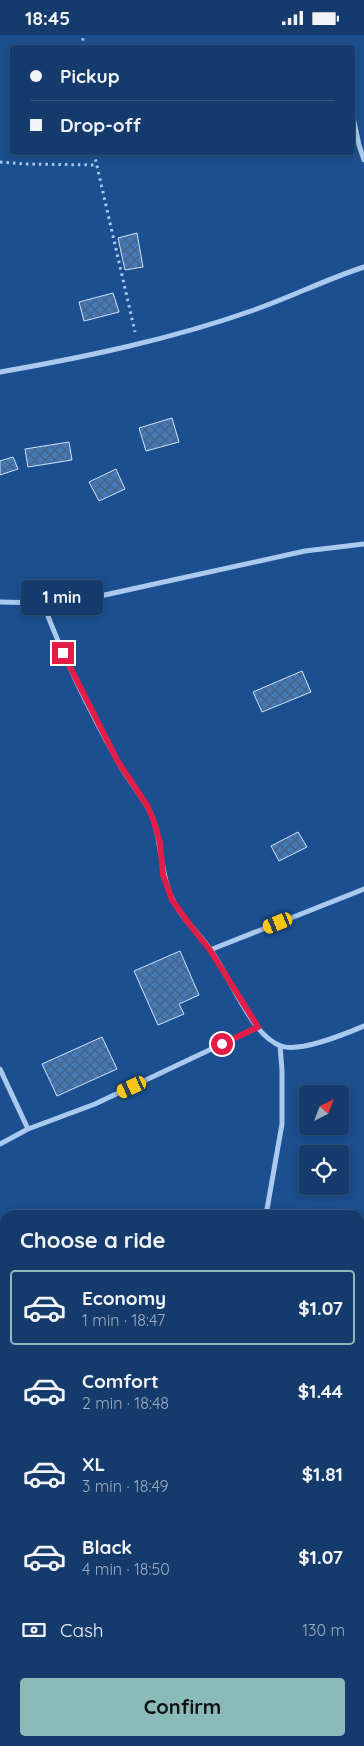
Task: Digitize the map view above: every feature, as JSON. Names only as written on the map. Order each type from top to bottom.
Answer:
[{"type":"street","points":[[355,122],[362,145],[364,160]]},
{"type":"street","points":[[0,372],[138,345],[255,310],[364,267]]},
{"type":"street","points":[[0,603],[43,603],[100,596],[305,551],[364,544]]},
{"type":"street","points":[[43,603],[55,635],[75,678],[117,760],[148,807],[160,843],[163,875],[172,900],[210,950],[258,1027],[280,1046],[297,1046],[332,1039],[364,1026]]},
{"type":"street","points":[[210,950],[364,889]]},
{"type":"street","points":[[0,1144],[28,1129],[95,1104],[258,1027]]},
{"type":"street","points":[[267,1210],[282,1124],[280,1046]]},
{"type":"street","points":[[0,1069],[28,1129]]},
{"type":"path","points":[[94,155],[138,345]]},
{"type":"path","points":[[0,162],[96,165]]},
{"type":"building","points":[[137,233],[143,267],[125,270],[118,238]]},
{"type":"building","points":[[113,293],[119,312],[84,321],[79,302]]},
{"type":"building","points":[[172,418],[179,442],[146,451],[139,428]]},
{"type":"building","points":[[69,442],[72,460],[28,467],[25,449]]},
{"type":"building","points":[[13,457],[18,469],[0,475],[0,461]]},
{"type":"building","points":[[116,469],[125,489],[99,501],[89,482]]},
{"type":"building","points":[[302,671],[311,692],[262,712],[253,692]]},
{"type":"building","points":[[298,832],[307,847],[279,861],[271,846]]},
{"type":"building","points":[[180,951],[199,995],[179,1004],[184,1014],[158,1025],[134,971]]},
{"type":"building","points":[[102,1037],[117,1069],[57,1096],[42,1064]]},
{"type":"route","points":[[63,653],[117,760],[148,807],[160,843],[163,875],[172,900],[210,950],[258,1027],[222,1044]]}]
